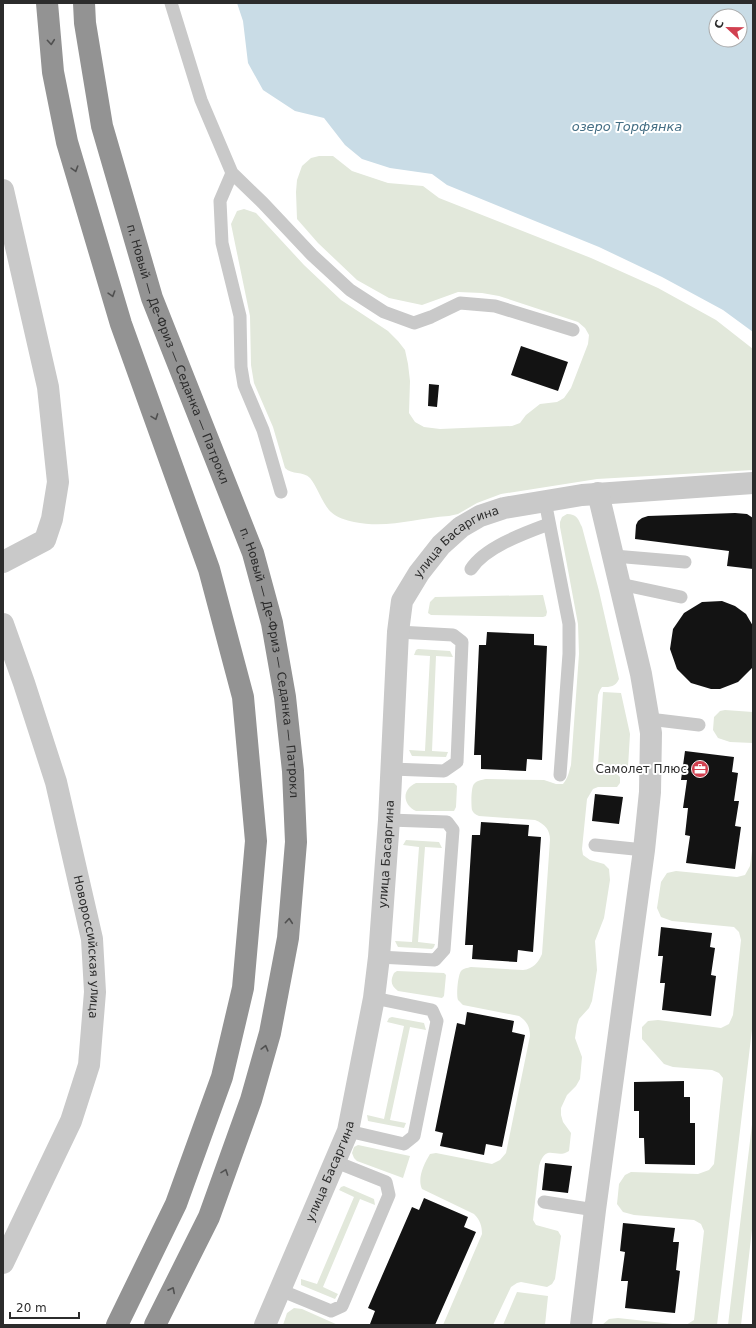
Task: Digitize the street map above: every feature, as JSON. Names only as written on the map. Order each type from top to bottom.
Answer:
[{"type":"highway","points":[[47,3],[54,72],[67,142],[121,324],[209,569],[243,697],[256,841],[243,988],[222,1077],[176,1204],[117,1325]]},
{"type":"highway","name":"п. Новый — Де-Фриз — Седанка — Патрокл","points":[[84,3],[85,23],[102,126],[152,298],[253,553],[272,624],[285,697],[293,772],[296,842],[288,931],[270,1032],[251,1100],[209,1217],[154,1325]]},
{"type":"street","points":[[3,190],[48,386],[58,482],[52,519],[45,540],[3,562]]},
{"type":"street","name":"улица Басаргина","points":[[265,1325],[348,1131],[374,998],[379,957],[389,820],[398,632],[402,601],[419,573],[441,545],[461,527],[480,516],[504,508],[598,493],[753,483]]},
{"type":"street","points":[[581,1325],[595,1210],[644,850],[650,792],[651,733],[649,719],[641,674],[598,493]]},
{"type":"street","name":"Новороссийская улица","points":[[3,624],[56,782],[92,939],[95,992],[88,1065],[71,1122],[3,1263]]},
{"type":"lane","points":[[171,3],[201,100],[232,173],[263,203],[312,255],[350,290],[384,312],[414,323],[431,317],[460,303],[495,306],[572,330]]},
{"type":"lane","points":[[232,173],[220,201],[222,244],[240,316],[241,368],[244,385],[263,430],[281,492]]},
{"type":"lane","points":[[545,501],[569,624],[569,654],[560,775]]},
{"type":"lane","points":[[471,569],[476,562],[498,547],[549,524]]},
{"type":"lane","points":[[614,556],[685,562]]},
{"type":"lane","points":[[620,584],[681,597]]},
{"type":"lane","points":[[392,769],[444,771],[457,762],[462,642],[453,635],[398,632]]},
{"type":"lane","points":[[649,719],[699,724]]},
{"type":"lane","points":[[379,957],[435,960],[444,950],[453,830],[447,822],[389,820]]},
{"type":"lane","points":[[595,845],[644,850]]},
{"type":"lane","points":[[348,1131],[404,1144],[414,1136],[438,1021],[432,1010],[374,998]]},
{"type":"lane","points":[[280,1290],[331,1311],[342,1306],[389,1195],[386,1182],[336,1162]]},
{"type":"lane","points":[[544,1202],[595,1210]]},
{"type":"shaded area","points":[[319,156],[333,156],[352,171],[388,183],[423,186],[439,198],[591,258],[658,288],[716,320],[753,349],[753,470],[597,479],[501,494],[477,503],[458,514],[390,524],[366,524],[354,522],[333,514],[325,505],[310,478],[304,474],[291,472],[285,468],[273,427],[254,383],[251,365],[250,316],[231,224],[237,211],[244,209],[256,213],[304,265],[341,300],[388,331],[398,341],[405,350],[408,364],[410,381],[409,413],[415,422],[424,427],[440,429],[512,426],[520,423],[526,415],[540,404],[557,402],[564,398],[571,388],[588,344],[589,335],[585,328],[578,322],[499,296],[482,293],[458,292],[422,305],[389,298],[357,280],[318,243],[297,219],[297,180],[302,166],[311,158]]},
{"type":"shaded area","points":[[567,514],[575,516],[582,527],[599,591],[619,679],[616,684],[612,686],[602,687],[598,695],[593,767],[594,771],[599,773],[617,774],[620,777],[620,783],[617,787],[598,787],[593,789],[587,799],[582,849],[583,855],[590,860],[604,864],[609,869],[610,880],[604,918],[595,941],[597,970],[592,1001],[589,1008],[579,1019],[575,1038],[582,1057],[580,1079],[576,1086],[567,1095],[561,1108],[563,1122],[571,1133],[569,1151],[560,1154],[548,1153],[542,1159],[539,1166],[533,1220],[536,1225],[558,1231],[561,1236],[555,1279],[552,1284],[547,1287],[521,1282],[511,1287],[493,1325],[443,1325],[482,1234],[482,1228],[474,1214],[422,1189],[420,1180],[422,1171],[430,1154],[436,1153],[492,1164],[500,1160],[506,1153],[530,1036],[528,1024],[519,1016],[463,1005],[457,997],[459,977],[461,971],[466,968],[523,970],[532,967],[539,960],[542,954],[550,840],[549,833],[546,828],[542,823],[535,820],[479,816],[472,810],[472,789],[474,784],[480,780],[486,779],[544,780],[556,784],[563,784],[568,775],[571,765],[579,654],[578,624],[560,527],[562,517]]},
{"type":"shaded area","points":[[543,595],[547,612],[546,616],[543,617],[431,615],[428,613],[430,602],[435,597]]},
{"type":"shaded area","points":[[418,649],[450,651],[453,657],[436,656],[432,751],[448,752],[446,757],[412,756],[409,750],[425,751],[430,656],[414,655]]},
{"type":"shaded area","points":[[603,692],[621,693],[630,734],[628,767],[598,765]]},
{"type":"shaded area","points":[[720,711],[753,712],[753,743],[730,742],[718,738],[713,730],[714,717]]},
{"type":"shaded area","points":[[416,783],[454,783],[457,786],[456,807],[454,811],[416,811],[411,808],[406,801],[406,793],[411,786]]},
{"type":"shaded area","points":[[406,840],[439,842],[442,848],[425,847],[418,942],[435,944],[432,949],[398,947],[395,941],[412,942],[419,847],[403,845]]},
{"type":"shaded area","points":[[753,843],[753,1021],[717,1325],[686,1325],[694,1320],[704,1231],[701,1224],[694,1220],[634,1215],[623,1212],[617,1204],[619,1184],[625,1175],[631,1172],[698,1174],[709,1170],[714,1164],[723,1078],[719,1073],[712,1070],[673,1067],[664,1064],[642,1039],[642,1027],[648,1021],[658,1020],[721,1028],[729,1024],[733,1015],[741,940],[739,932],[734,927],[672,921],[661,917],[657,908],[661,882],[667,873],[676,871],[737,877],[745,875],[750,866]]},
{"type":"shaded area","points":[[397,971],[444,973],[446,975],[444,996],[442,998],[398,991],[394,987],[392,981],[394,973]]},
{"type":"shaded area","points":[[392,1017],[424,1023],[426,1030],[410,1027],[390,1120],[406,1123],[404,1128],[368,1121],[367,1115],[384,1119],[404,1026],[387,1022],[389,1018]]},
{"type":"shaded area","points":[[753,1116],[753,1221],[741,1325],[728,1325]]},
{"type":"shaded area","points":[[358,1145],[410,1156],[403,1178],[357,1161],[352,1153],[354,1147]]},
{"type":"shaded area","points":[[344,1186],[374,1199],[375,1205],[360,1199],[323,1287],[338,1294],[335,1299],[301,1285],[301,1279],[317,1284],[354,1197],[339,1190]]},
{"type":"shaded area","points":[[517,1292],[548,1296],[545,1325],[503,1325]]},
{"type":"shaded area","points":[[294,1308],[302,1309],[338,1325],[283,1325],[287,1313]]},
{"type":"shaded area","points":[[618,1318],[682,1325],[602,1325],[609,1319]]},
{"type":"water","name":"озеро Торфянка","points":[[237,3],[753,3],[753,332],[723,310],[662,277],[599,247],[447,185],[432,174],[390,168],[362,159],[345,145],[324,118],[295,111],[263,90],[248,63],[243,21]]},
{"type":"building","points":[[521,346],[568,362],[558,391],[511,375]]},
{"type":"building","points":[[429,384],[439,385],[437,407],[428,406]]},
{"type":"building","points":[[735,513],[747,514],[753,518],[753,569],[727,566],[729,551],[635,539],[636,525],[638,521],[648,516]]},
{"type":"building","points":[[722,601],[735,606],[746,614],[753,626],[753,665],[752,668],[738,682],[720,689],[711,689],[691,683],[677,669],[670,649],[673,629],[684,613],[702,602]]},
{"type":"building","points":[[487,632],[534,634],[534,645],[547,646],[542,760],[527,759],[526,771],[481,769],[481,755],[474,755],[479,645],[486,645]]},
{"type":"building","points":[[685,751],[734,757],[732,772],[738,773],[734,801],[739,801],[735,826],[741,827],[735,869],[686,863],[690,836],[685,835],[688,808],[683,808],[687,780],[681,780]]},
{"type":"building","points":[[595,794],[623,797],[619,824],[592,821]]},
{"type":"building","points":[[481,822],[529,825],[528,836],[541,837],[533,952],[518,950],[517,962],[472,959],[473,945],[465,945],[472,835],[480,835]]},
{"type":"building","points":[[661,927],[712,933],[710,947],[715,948],[711,975],[716,976],[711,1016],[662,1010],[665,983],[660,983],[663,956],[658,956]]},
{"type":"building","points":[[467,1012],[514,1021],[512,1032],[525,1035],[502,1147],[486,1144],[484,1155],[440,1146],[443,1133],[435,1131],[457,1023],[465,1025]]},
{"type":"building","points":[[684,1081],[684,1097],[690,1097],[690,1123],[695,1123],[695,1165],[645,1164],[644,1138],[639,1138],[639,1111],[634,1111],[634,1082]]},
{"type":"building","points":[[545,1163],[572,1166],[568,1193],[542,1190]]},
{"type":"building","points":[[424,1198],[468,1217],[464,1227],[476,1232],[435,1325],[370,1324],[375,1311],[368,1308],[412,1207],[419,1210]]},
{"type":"building","points":[[623,1223],[675,1228],[673,1242],[679,1242],[676,1270],[680,1271],[675,1313],[625,1308],[628,1281],[621,1281],[625,1252],[620,1251]]},
{"type":"place","name":"Самолет Плюс","points":[[700,769]]}]
